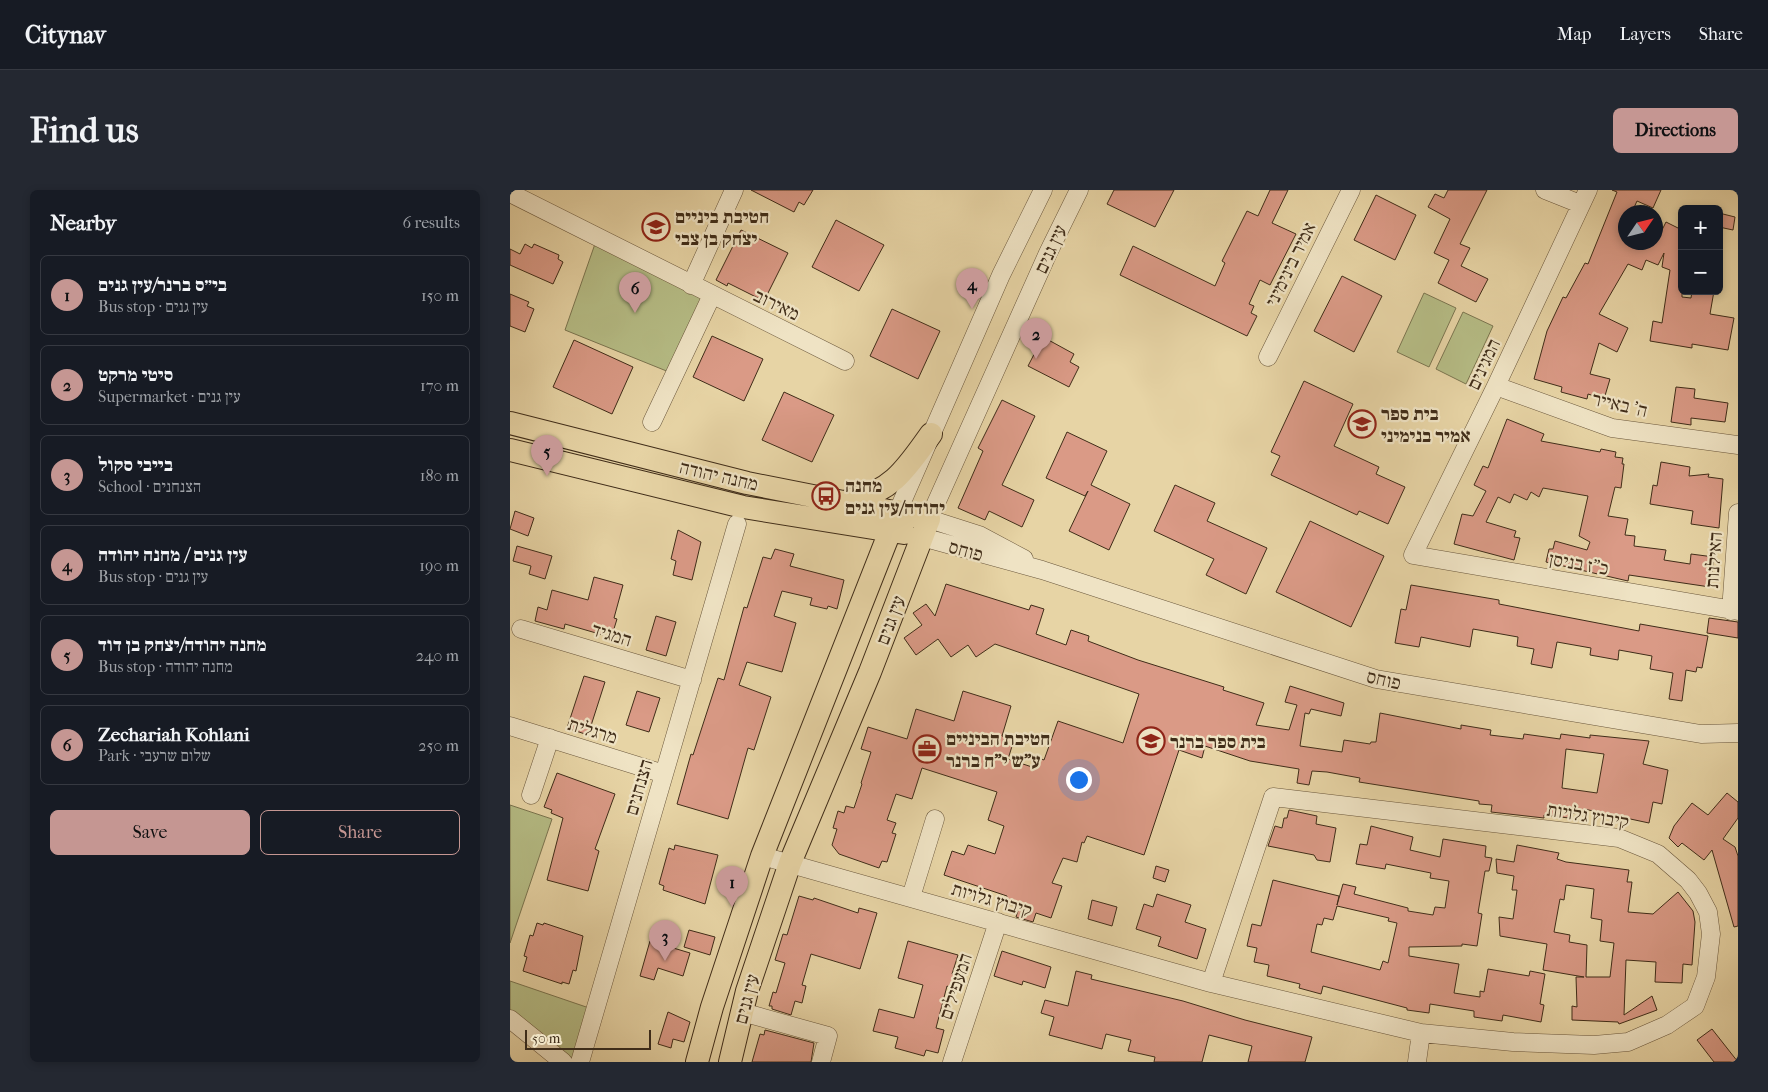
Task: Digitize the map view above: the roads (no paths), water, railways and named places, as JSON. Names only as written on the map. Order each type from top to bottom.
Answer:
[{"type":"main road","name":"מחנה יהודה","points":[[512,431],[747,483],[844,502],[895,521]]},
{"type":"main road","points":[[844,502],[868,497],[884,489],[909,465],[931,434]]},
{"type":"main road","name":"מחנה יהודה","points":[[510,450],[743,507],[895,521]]},
{"type":"main road","name":"פוחס","points":[[895,521],[925,528]]},
{"type":"main road","name":"עין גנים","points":[[697,1062],[712,1007],[762,856],[895,521]]},
{"type":"main road","name":"עין גנים","points":[[730,1062],[742,1012],[790,863],[870,672],[925,528]]},
{"type":"street","points":[[691,285],[734,190]]},
{"type":"street","name":"עין גנים","points":[[895,521],[1001,275],[1043,190]]},
{"type":"street","name":"עין גנים","points":[[925,528],[1048,253],[1079,190]]},
{"type":"street","name":"אמיר בינימיני","points":[[1268,357],[1351,190]]},
{"type":"street","points":[[1545,190],[1584,197]]},
{"type":"street","name":"מאירוב","points":[[510,194],[845,361]]},
{"type":"street","name":"המגינים","points":[[1413,555],[1496,386],[1584,197]]},
{"type":"street","points":[[652,422],[712,295]]},
{"type":"street","name":"ה' באייר","points":[[1496,386],[1612,428],[1738,445]]},
{"type":"street","name":"האילנות","points":[[1734,611],[1738,513]]},
{"type":"street","name":"הצנחנים","points":[[580,1062],[737,524]]},
{"type":"street","name":"פוחס","points":[[925,528],[1042,570],[1376,679],[1701,734],[1738,733]]},
{"type":"street","name":"כ\"ז בניסן","points":[[1413,555],[1734,611]]},
{"type":"street","name":"המגיד","points":[[521,629],[692,680]]},
{"type":"street","name":"מרגלית","points":[[511,729],[550,738],[664,774]]},
{"type":"street","points":[[531,795],[550,738]]},
{"type":"street","name":"קיבוץ גלויות","points":[[762,856],[1211,983],[1421,1032],[1513,1042],[1594,1045],[1628,1042],[1667,1025],[1695,1006],[1706,976],[1711,934],[1708,912],[1688,880],[1658,854],[1619,838],[1273,797],[1211,983]]},
{"type":"street","points":[[911,897],[936,819]]},
{"type":"street","name":"המעפילים","points":[[952,1062],[998,922]]},
{"type":"street","points":[[742,1012],[828,1036],[821,1062]]},
{"type":"street","points":[[510,1019],[563,1062]]},
{"type":"street","points":[[1417,1062],[1421,1032]]},
{"type":"place","name":"חטיבת ביניים יצחק בן צבי","points":[[656,227]]},
{"type":"place","name":"עין גנים / מחנה יהודה","points":[[972,309]]},
{"type":"place","name":"Zechariah Kohlani","points":[[635,313]]},
{"type":"place","name":"סיטי מרקט","points":[[1036,359]]},
{"type":"place","name":"בית ספר אמיר בנימיני","points":[[1362,424]]},
{"type":"place","name":"מחנה יהודה/יצחק בן דוד","points":[[547,476]]},
{"type":"place","name":"מחנה יהודה/עין גנים","points":[[826,496]]},
{"type":"place","name":"בית ספר ברנר","points":[[1151,741]]},
{"type":"place","name":"חטיבת הביניים ע\"ש י\"ח ברנר","points":[[927,749]]},
{"type":"place","name":"בי״ס ברנר/עין גנים","points":[[732,907]]},
{"type":"place","name":"בייבי סקול","points":[[665,961]]}]
